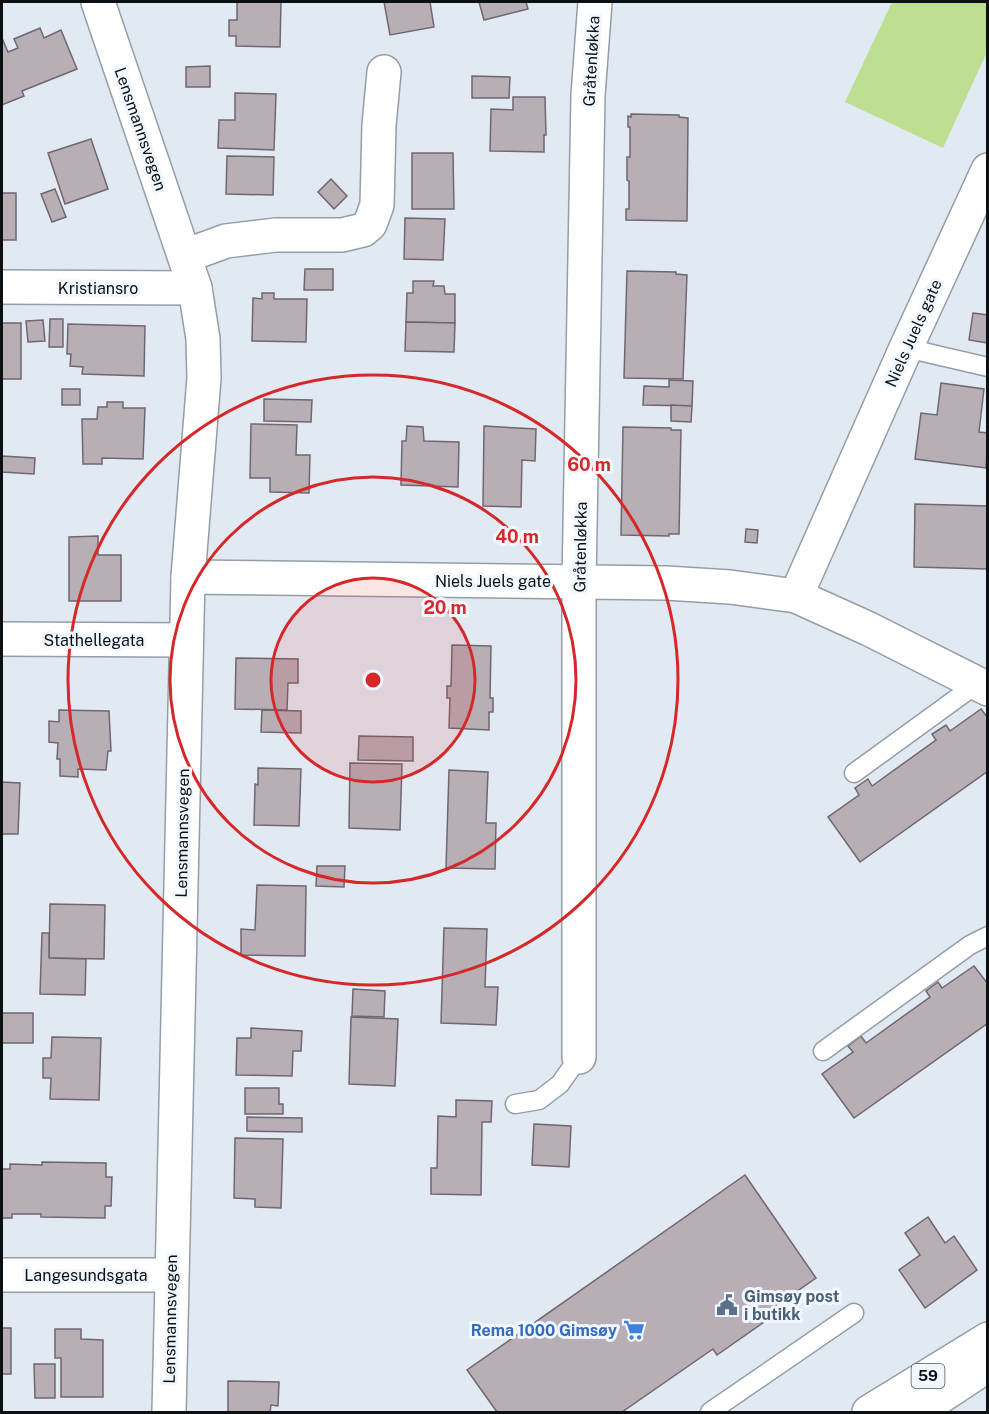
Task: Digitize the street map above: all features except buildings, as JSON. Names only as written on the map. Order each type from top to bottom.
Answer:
[{"type":"street","name":"Lensmannsvegen","points":[[98,2],[195,288],[203,339],[204,378],[188,577],[186,640],[169,1413]]},
{"type":"street","name":"Gråtenløkka","points":[[579,1057],[579,581],[588,95],[595,2]]},
{"type":"street","points":[[185,256],[226,241],[276,235],[342,235],[363,230],[370,224],[377,205],[379,125],[384,72]]},
{"type":"street","name":"Niels Juels gate","points":[[796,596],[987,170]]},
{"type":"street","name":"Kristiansro","points":[[2,287],[195,288]]},
{"type":"street","name":"Niels Juels gate","points":[[188,577],[579,581],[730,586],[796,596],[983,686]]},
{"type":"street","name":"Stathellegata","points":[[2,639],[186,640]]},
{"type":"street","name":"Langesundsgata","points":[[2,1275],[171,1275]]},
{"type":"street","name":"59","points":[[869,1413],[987,1340]]},
{"type":"street","name":"59","points":[[917,1413],[987,1365]]},
{"type":"lane","points":[[906,348],[987,367]]},
{"type":"lane","points":[[854,773],[983,686]]},
{"type":"lane","points":[[823,1051],[970,945],[987,936]]},
{"type":"lane","points":[[515,1104],[539,1100],[560,1084],[579,1057]]},
{"type":"lane","points":[[710,1413],[854,1313]]},
{"type":"green space","points":[[892,2],[987,2],[987,52],[943,148],[845,102]]},
{"type":"place","name":"Gimsøy post i butikk","points":[[727,1305]]},
{"type":"place","name":"Rema 1000 Gimsøy","points":[[634,1330]]}]
